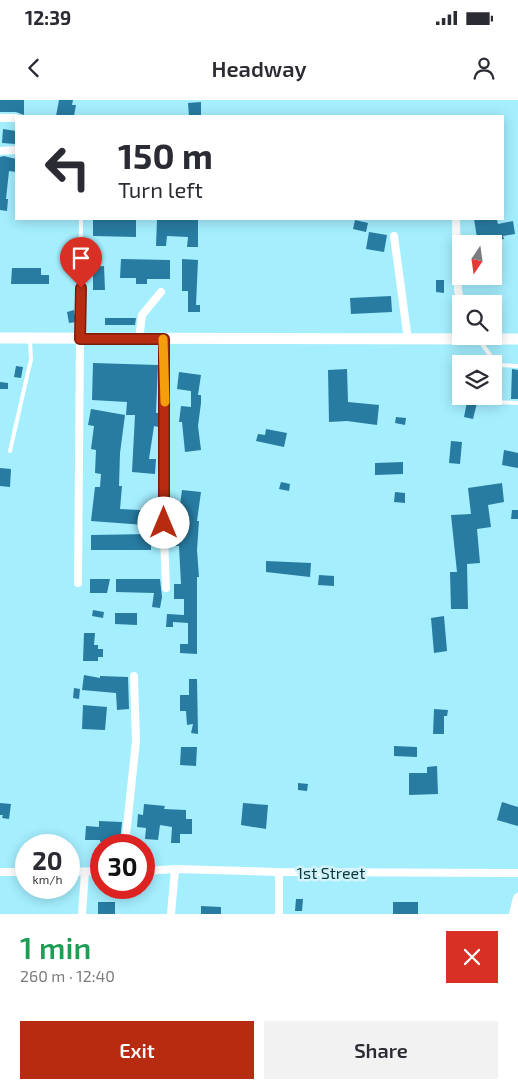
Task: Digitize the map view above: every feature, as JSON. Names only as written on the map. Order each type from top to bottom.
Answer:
[{"type":"main road","points":[[0,338],[452,339]]},
{"type":"main road","points":[[502,339],[518,339]]},
{"type":"street","points":[[0,118],[15,118]]},
{"type":"street","points":[[0,151],[15,150]]},
{"type":"street","points":[[456,222],[459,295]]},
{"type":"street","points":[[394,236],[408,340]]},
{"type":"street","points":[[139,338],[142,315],[161,292]]},
{"type":"street","points":[[78,583],[80,339]]},
{"type":"street","points":[[164,339],[164,538],[166,588]]},
{"type":"street","points":[[127,834],[136,741],[134,676]]},
{"type":"street","points":[[171,914],[175,870]]},
{"type":"street","name":"1st Street","points":[[155,871],[518,873]]},
{"type":"street","points":[[0,872],[15,872]]},
{"type":"street","points":[[80,872],[90,872]]},
{"type":"street","points":[[82,914],[85,872]]},
{"type":"street","points":[[279,872],[280,914]]},
{"type":"street","points":[[514,914],[518,898]]},
{"type":"lane","points":[[80,339],[81,220]]},
{"type":"lane","points":[[10,451],[31,360],[30,339]]},
{"type":"lane","points":[[478,345],[487,355]]},
{"type":"lane","points":[[502,366],[518,366]]},
{"type":"lane","points":[[502,402],[518,403]]},
{"type":"building","points":[[0,100],[24,100],[24,115],[16,112],[0,112]]},
{"type":"building","points":[[59,100],[73,100],[72,105],[76,105],[74,115],[56,115]]},
{"type":"building","points":[[201,102],[201,115],[189,115],[188,103]]},
{"type":"building","points":[[3,129],[15,131],[15,144],[2,143]]},
{"type":"building","points":[[0,157],[15,159],[15,172],[9,171],[6,199],[8,199],[7,211],[0,210]]},
{"type":"building","points":[[93,220],[136,220],[136,237],[93,236]]},
{"type":"building","points":[[157,220],[198,220],[198,247],[187,247],[188,237],[167,236],[166,246],[156,246]]},
{"type":"building","points":[[355,220],[368,223],[366,232],[353,229]]},
{"type":"building","points":[[474,220],[497,220],[498,224],[513,221],[515,234],[503,236],[504,239],[502,239],[502,235],[477,235]]},
{"type":"building","points":[[369,232],[387,235],[384,252],[366,249]]},
{"type":"building","points":[[69,245],[76,245],[76,258],[69,258]]},
{"type":"building","points":[[121,259],[170,260],[170,279],[147,279],[147,284],[136,284],[136,278],[120,278]]},
{"type":"building","points":[[182,259],[198,260],[196,305],[200,305],[200,312],[188,312],[188,291],[182,291]]},
{"type":"building","points":[[71,261],[77,261],[77,270],[70,270]]},
{"type":"building","points":[[104,266],[105,290],[93,290],[93,267]]},
{"type":"building","points":[[12,268],[41,268],[41,275],[49,275],[49,284],[11,284]]},
{"type":"building","points":[[436,280],[444,280],[444,293],[436,292]]},
{"type":"building","points":[[391,296],[392,312],[351,314],[350,298]]},
{"type":"building","points":[[74,310],[76,322],[69,323],[67,312]]},
{"type":"building","points":[[105,318],[136,318],[135,325],[105,325]]},
{"type":"building","points":[[93,363],[158,365],[156,413],[158,413],[158,427],[154,426],[149,459],[156,459],[155,474],[132,472],[135,415],[126,415],[127,402],[92,400]]},
{"type":"building","points":[[16,366],[23,367],[21,378],[14,377]]},
{"type":"building","points":[[347,369],[348,402],[379,405],[377,425],[347,421],[329,422],[328,370]]},
{"type":"building","points":[[512,369],[518,370],[518,399],[511,399]]},
{"type":"building","points":[[179,372],[201,375],[198,395],[201,395],[201,403],[198,426],[201,450],[185,452],[182,422],[179,422],[181,406],[191,407],[191,391],[177,389]]},
{"type":"building","points":[[0,382],[8,383],[8,389],[0,389]]},
{"type":"building","points":[[466,405],[476,405],[473,419],[464,417]]},
{"type":"building","points":[[91,409],[125,415],[120,453],[119,486],[122,486],[120,509],[158,511],[158,526],[91,521],[95,487],[100,487],[101,474],[95,473],[96,450],[91,449],[94,426],[88,425]]},
{"type":"building","points":[[396,417],[406,418],[405,425],[395,423]]},
{"type":"building","points":[[266,429],[287,433],[284,447],[256,441],[258,434],[265,435]]},
{"type":"building","points":[[451,441],[462,442],[460,464],[449,463]]},
{"type":"building","points":[[504,450],[518,453],[518,468],[502,465]]},
{"type":"building","points":[[403,462],[403,474],[375,475],[375,463]]},
{"type":"building","points":[[0,468],[11,469],[10,487],[0,486]]},
{"type":"building","points":[[281,482],[290,484],[289,491],[279,489]]},
{"type":"building","points":[[502,483],[504,502],[488,505],[491,527],[477,529],[480,563],[467,564],[468,609],[451,609],[450,572],[457,572],[451,515],[471,514],[468,488]]},
{"type":"building","points":[[182,490],[201,492],[197,521],[199,521],[197,550],[199,577],[197,577],[197,654],[180,653],[180,644],[188,644],[188,623],[173,622],[173,627],[166,627],[167,614],[184,615],[184,599],[174,599],[174,584],[181,584],[179,546],[176,546],[177,520]]},
{"type":"building","points":[[395,492],[405,493],[405,503],[394,502]]},
{"type":"building","points":[[512,510],[518,510],[518,519],[511,519]]},
{"type":"building","points":[[151,534],[151,550],[91,550],[91,535]]},
{"type":"building","points":[[266,561],[311,563],[310,577],[266,572]]},
{"type":"building","points":[[319,575],[334,576],[334,586],[318,585]]},
{"type":"building","points":[[90,579],[110,579],[107,593],[90,593]]},
{"type":"building","points":[[116,579],[160,579],[162,597],[160,608],[152,607],[154,593],[116,592]]},
{"type":"building","points":[[93,610],[104,612],[103,618],[92,616]]},
{"type":"building","points":[[115,613],[137,613],[137,625],[115,624]]},
{"type":"building","points":[[444,616],[447,651],[434,653],[431,618]]},
{"type":"building","points":[[84,633],[95,633],[94,645],[98,645],[98,649],[103,649],[103,657],[98,657],[98,661],[83,661]]},
{"type":"building","points":[[84,675],[100,678],[100,676],[128,677],[129,709],[117,710],[116,693],[82,690]]},
{"type":"building","points":[[189,679],[197,679],[198,734],[191,733],[193,724],[187,725],[186,711],[180,711],[180,695],[189,695]]},
{"type":"building","points":[[74,688],[80,689],[79,699],[73,698]]},
{"type":"building","points":[[83,705],[107,707],[105,730],[82,729]]},
{"type":"building","points":[[434,709],[448,710],[447,716],[444,716],[444,734],[433,734]]},
{"type":"building","points":[[394,746],[417,747],[417,757],[394,756]]},
{"type":"building","points":[[181,747],[197,747],[196,766],[180,765]]},
{"type":"building","points":[[437,766],[438,794],[409,795],[409,773],[427,773],[427,767]]},
{"type":"building","points":[[298,783],[308,784],[307,791],[298,790]]},
{"type":"building","points":[[502,802],[518,807],[518,826],[497,820]]},
{"type":"building","points":[[0,803],[11,804],[9,819],[2,818],[3,815],[0,815]]},
{"type":"building","points":[[243,803],[268,805],[266,829],[241,825]]},
{"type":"building","points":[[144,804],[165,806],[164,809],[186,810],[186,819],[192,819],[192,834],[180,834],[180,843],[171,843],[172,827],[160,825],[158,840],[155,840],[155,834],[145,834],[146,828],[137,827],[138,814],[143,815]]},
{"type":"building","points":[[99,821],[122,822],[121,834],[90,834],[90,840],[85,840],[86,826],[99,827]]},
{"type":"building","points":[[296,899],[303,899],[302,911],[295,911]]},
{"type":"building","points":[[98,902],[115,902],[115,914],[98,914]]},
{"type":"building","points":[[393,902],[418,902],[418,914],[393,914]]},
{"type":"building","points":[[201,906],[221,907],[221,914],[201,914]]},
{"type":"slow traffic","points":[[163,339],[165,402]]},
{"type":"route","points":[[81,288],[80,339],[164,339],[164,523]]}]
